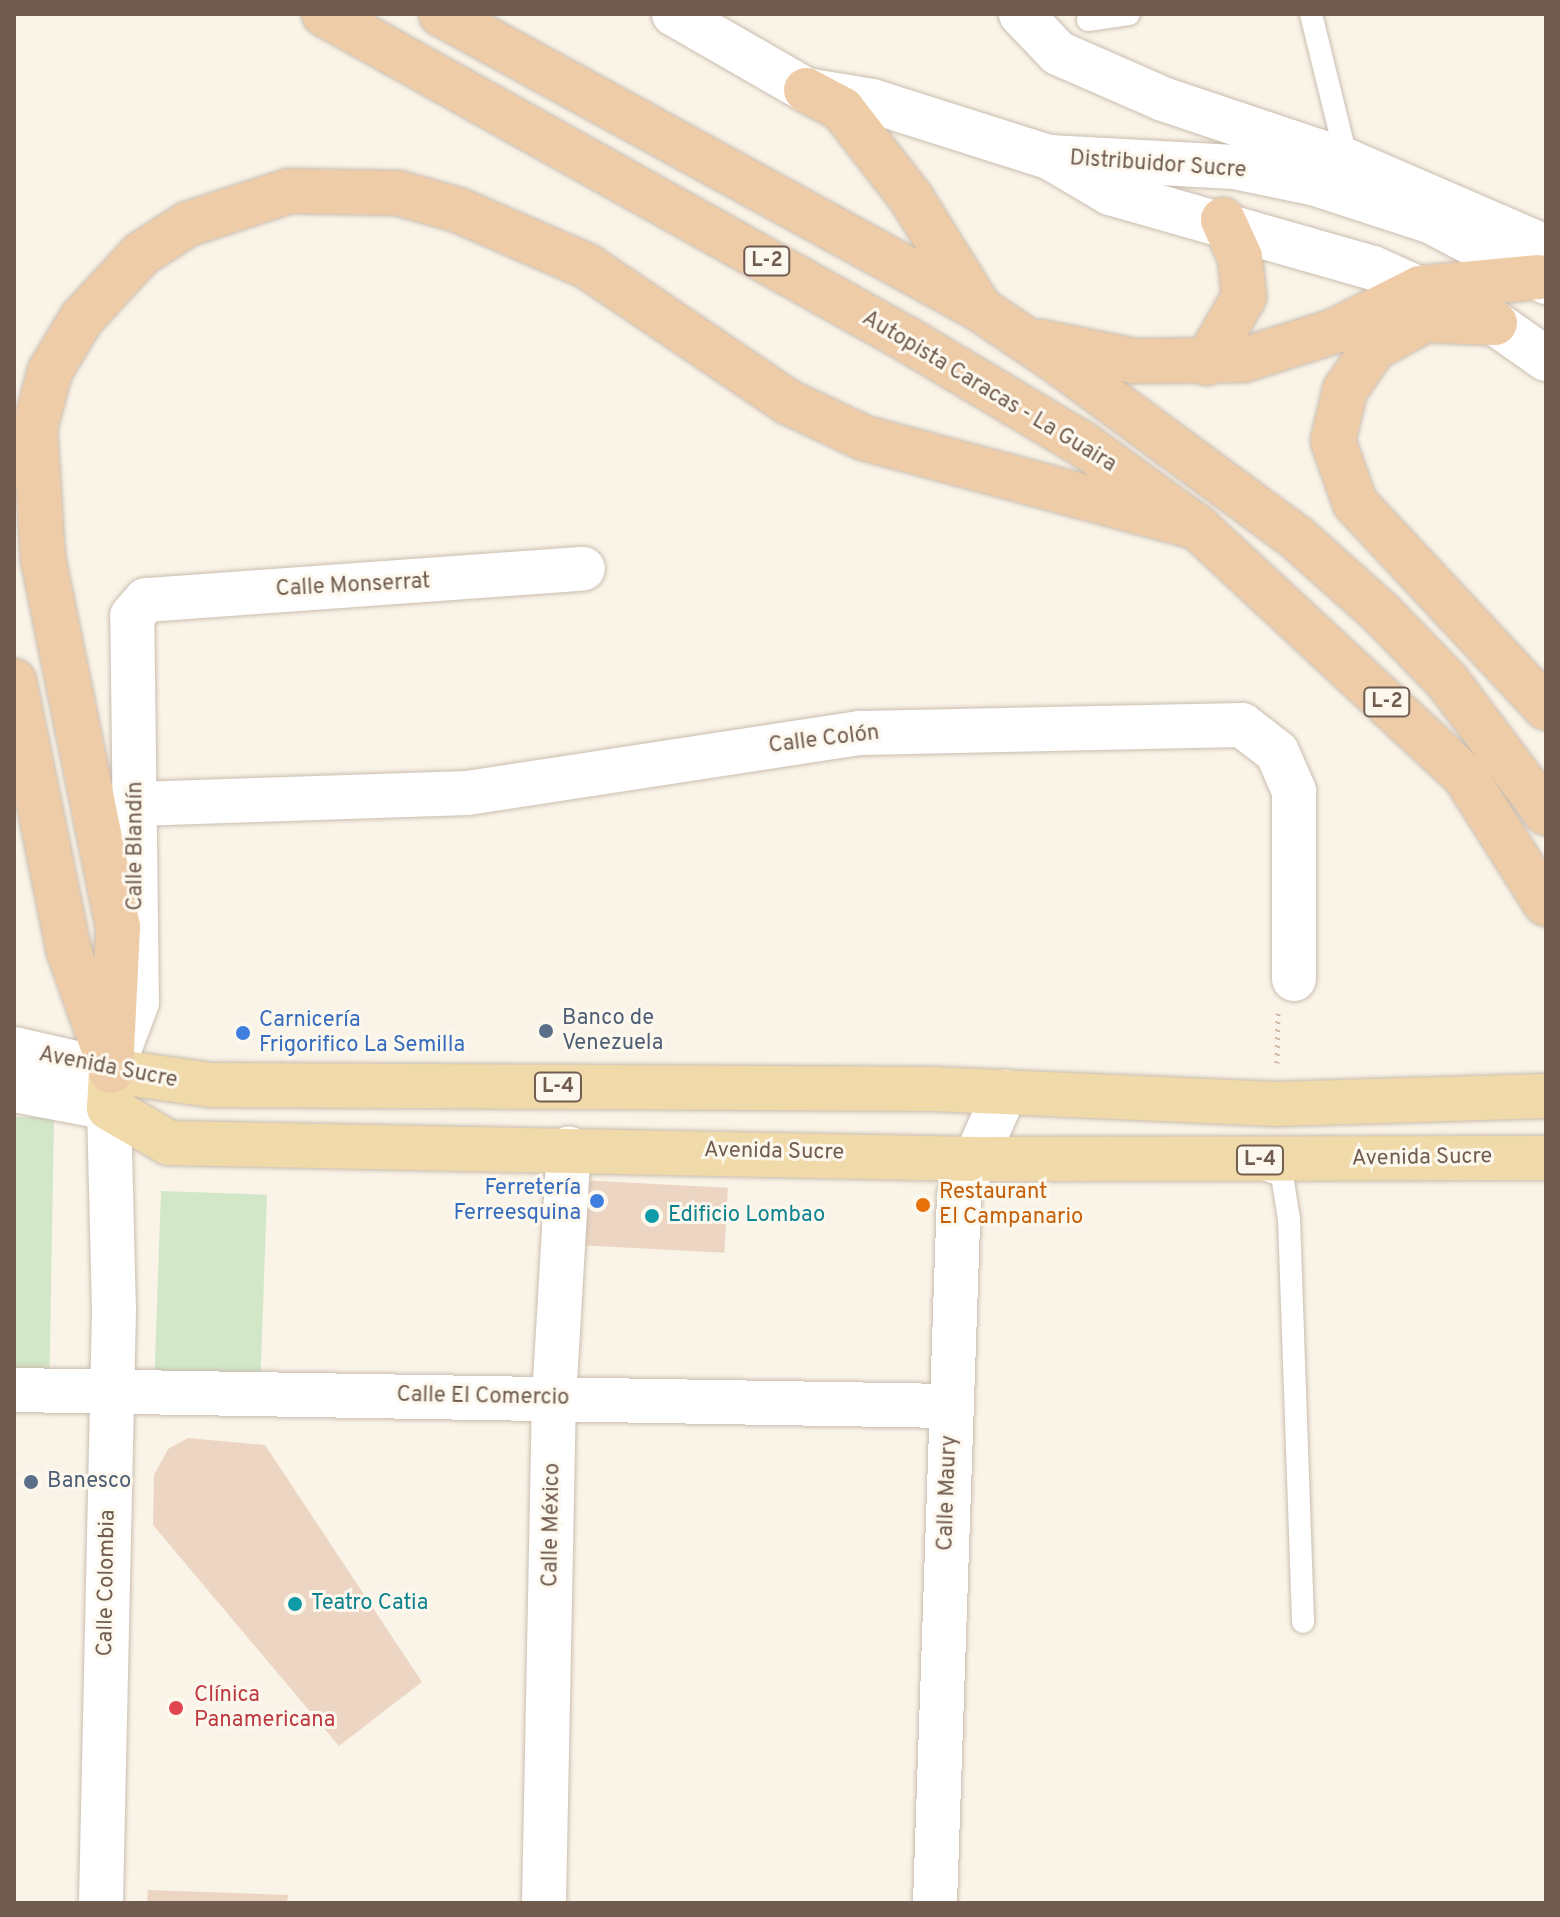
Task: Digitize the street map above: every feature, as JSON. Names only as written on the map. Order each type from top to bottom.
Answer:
[{"type":"highway","name":"Autopista Caracas - La Guaira","points":[[324,14],[908,340],[1084,445],[1197,527],[1465,776],[1546,904]]},
{"type":"highway","name":"L-2","points":[[441,14],[980,309],[1023,338],[1296,537],[1382,614],[1447,681],[1546,813]]},
{"type":"highway","points":[[806,90],[842,109],[911,198],[980,309]]},
{"type":"highway","points":[[110,1090],[118,927],[43,560],[35,428],[50,371],[82,318],[141,254],[188,224],[289,191],[398,193],[458,210],[587,266],[788,402],[864,438],[1197,527]]},
{"type":"highway","points":[[1206,363],[1244,297],[1240,257],[1223,220]]},
{"type":"highway","points":[[1023,338],[1134,361],[1206,363],[1287,349],[1420,288],[1543,269]]},
{"type":"highway","points":[[1495,323],[1425,320],[1374,348],[1345,390],[1333,441],[1355,503],[1546,708]]},
{"type":"highway","points":[[14,681],[69,951],[110,1090]]},
{"type":"main road","name":"Avenida Sucre","points":[[110,1090],[211,1085],[1005,1092],[1276,1104],[1546,1096]]},
{"type":"main road","name":"Avenida Sucre","points":[[110,1090],[169,1143],[569,1148],[974,1159],[1239,1161],[1546,1158]]},
{"type":"street","points":[[674,14],[806,90],[872,101],[1049,157]]},
{"type":"street","points":[[1021,14],[1058,53],[1163,99],[1347,161],[1543,269]]},
{"type":"street","name":"Distribuidor Sucre","points":[[1049,157],[1110,193],[1223,220],[1420,288],[1495,323],[1546,359]]},
{"type":"street","name":"Distribuidor Sucre","points":[[1049,157],[1234,167],[1316,184],[1432,222],[1543,269]]},
{"type":"street","name":"Calle Monserrat","points":[[132,616],[146,600],[167,594],[374,588],[583,569]]},
{"type":"street","name":"Calle Blandín","points":[[110,1090],[137,1002],[132,616]]},
{"type":"street","name":"Calle Colón","points":[[136,804],[468,793],[860,733],[1242,725],[1277,752],[1294,791],[1294,979]]},
{"type":"street","name":"Avenida Sucre","points":[[14,1049],[110,1090]]},
{"type":"street","name":"Avenida Sucre","points":[[14,1090],[110,1090]]},
{"type":"street","name":"Calle Colombia","points":[[101,1903],[112,1390],[110,1090]]},
{"type":"street","name":"Calle Maury","points":[[935,1903],[959,1196],[1005,1092]]},
{"type":"street","name":"Calle México","points":[[544,1903],[554,1398],[569,1148]]},
{"type":"street","name":"Calle El Comercio","points":[[14,1390],[951,1406]]},
{"type":"lane","points":[[1088,20],[1129,14]]},
{"type":"lane","points":[[1311,14],[1347,161]]},
{"type":"lane","points":[[1239,1161],[1282,1175],[1289,1219],[1303,1622]]},
{"type":"path","points":[[1276,1104],[1278,985],[1294,979]]},
{"type":"green space","points":[[14,1117],[54,1118],[49,1376],[14,1375]]},
{"type":"green space","points":[[161,1191],[267,1195],[261,1375],[155,1371]]},
{"type":"building","name":"Edificio Lombao","points":[[579,1180],[728,1188],[724,1253],[576,1245]]},
{"type":"building","name":"Teatro Catia","points":[[188,1438],[265,1445],[422,1682],[339,1746],[153,1525],[154,1475],[168,1449]]},
{"type":"building","points":[[148,1890],[288,1895],[287,1903],[147,1903]]},
{"type":"place","name":"Banco de Venezuela","points":[[546,1031]]},
{"type":"place","name":"Carnicería Frigorifico La Semilla","points":[[243,1033]]},
{"type":"place","name":"Ferretería Ferreesquina","points":[[597,1201]]},
{"type":"place","name":"Restaurant El Campanario","points":[[923,1205]]},
{"type":"place","name":"Edificio Lombao","points":[[652,1216]]},
{"type":"place","name":"Banesco","points":[[31,1482]]},
{"type":"place","name":"Teatro Catia","points":[[295,1604]]},
{"type":"place","name":"Clínica Panamericana","points":[[176,1708]]}]
